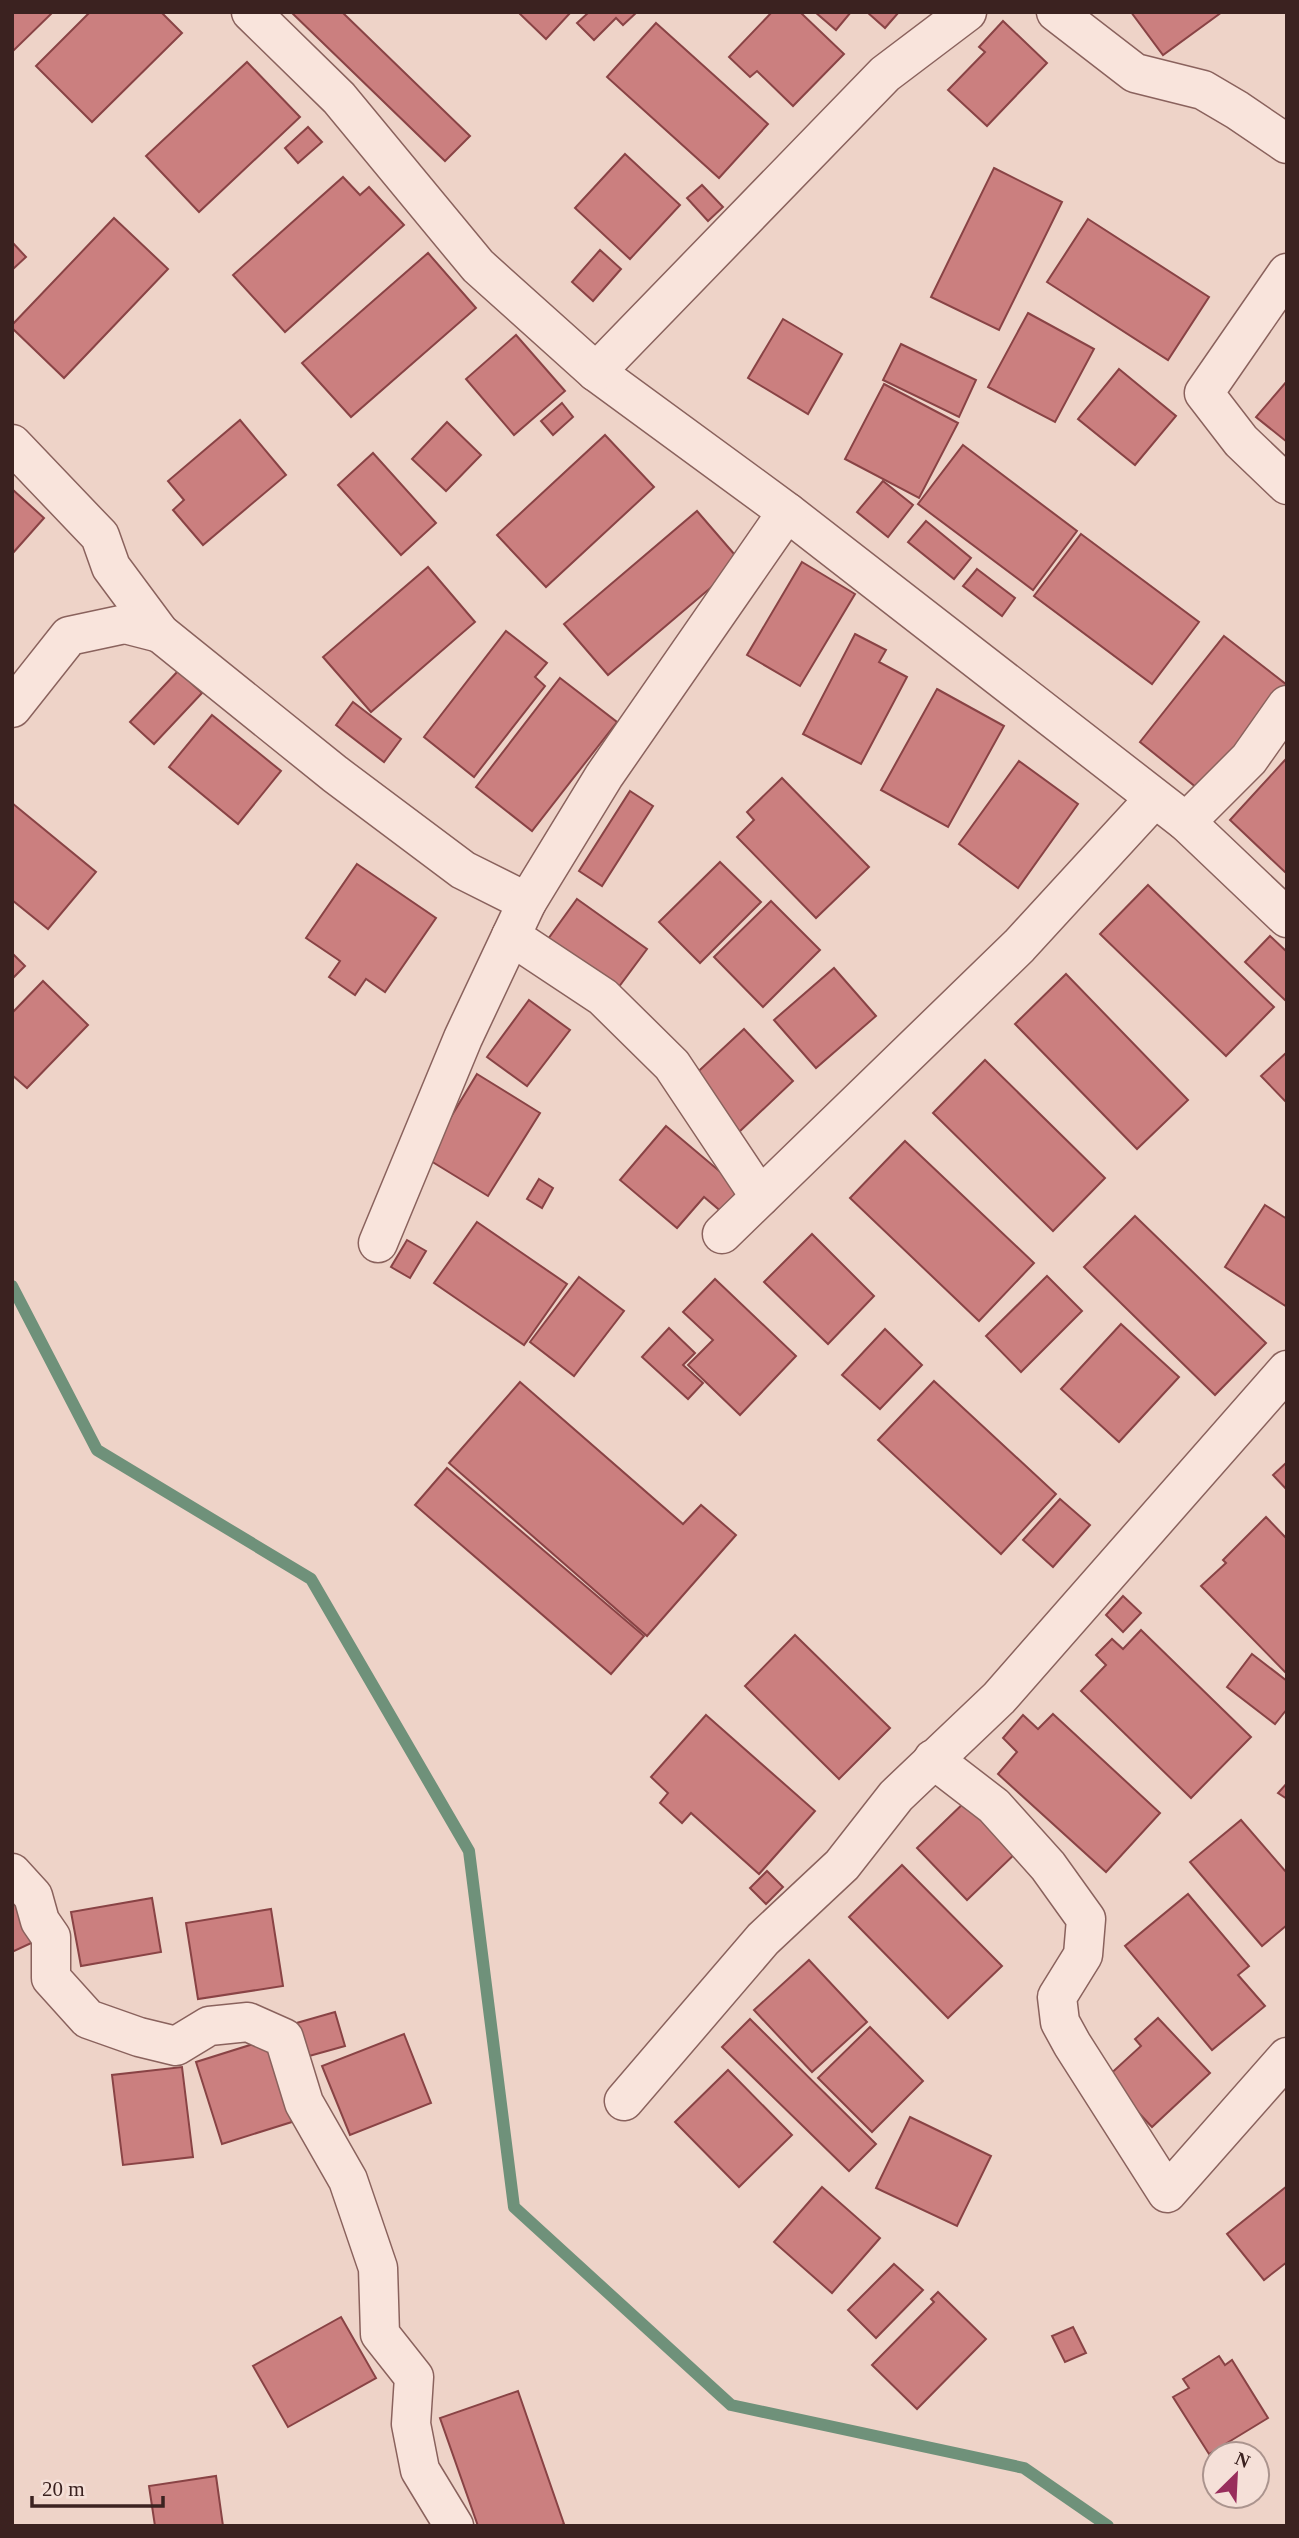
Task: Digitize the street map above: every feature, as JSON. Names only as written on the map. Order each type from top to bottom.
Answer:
[{"type":"street","points":[[251,12],[339,98],[478,266],[596,372],[787,512],[1186,822],[1287,918]]},
{"type":"street","points":[[596,372],[886,74],[967,12]]},
{"type":"street","points":[[1056,12],[1135,73],[1203,90],[1287,144]]},
{"type":"street","points":[[1287,272],[1204,393],[1241,441],[1287,485]]},
{"type":"street","points":[[12,444],[100,536],[111,567],[160,633],[335,774],[463,870],[527,901]]},
{"type":"street","points":[[378,1243],[463,1038],[527,901],[604,776],[787,512]]},
{"type":"street","points":[[12,708],[69,636],[125,624],[160,633]]},
{"type":"street","points":[[1186,822],[1249,759],[1287,705]]},
{"type":"street","points":[[722,1234],[1019,946],[1154,799]]},
{"type":"street","points":[[511,936],[603,997],[673,1065],[760,1197]]},
{"type":"street","points":[[624,2101],[763,1939],[842,1865],[896,1796],[999,1698],[1287,1370]]},
{"type":"street","points":[[933,1759],[994,1806],[1048,1866],[1086,1919],[1083,1955],[1056,1997],[1060,2022],[1167,2193],[1287,2057]]},
{"type":"street","points":[[12,1873],[33,1896],[40,1921],[51,1937],[51,1978],[88,2019],[139,2037],[177,2046],[209,2026],[248,2022],[284,2038],[304,2102],[348,2180],[378,2268],[380,2334],[414,2377],[411,2424],[420,2470],[454,2526]]},
{"type":"building","points":[[12,12],[53,12],[12,52]]},
{"type":"building","points":[[90,12],[161,12],[182,33],[92,122],[36,66]]},
{"type":"building","points":[[291,12],[342,12],[470,136],[445,161]]},
{"type":"building","points":[[518,12],[571,12],[546,39]]},
{"type":"building","points":[[589,12],[637,12],[623,25],[616,18],[594,40],[577,23]]},
{"type":"building","points":[[772,12],[800,12],[844,54],[793,106],[757,71],[750,77],[729,57]]},
{"type":"building","points":[[815,12],[851,12],[836,30]]},
{"type":"building","points":[[867,12],[899,12],[885,28]]},
{"type":"building","points":[[1131,12],[1222,12],[1163,55]]},
{"type":"building","points":[[1003,21],[1047,63],[987,126],[948,90],[985,52],[979,47]]},
{"type":"building","points":[[656,23],[768,124],[719,178],[607,77]]},
{"type":"building","points":[[247,62],[300,117],[199,212],[146,156]]},
{"type":"building","points":[[308,127],[322,142],[298,163],[285,148]]},
{"type":"building","points":[[625,154],[680,205],[630,259],[575,208]]},
{"type":"building","points":[[994,168],[1062,202],[999,330],[931,297]]},
{"type":"building","points":[[343,177],[360,195],[369,187],[404,225],[285,332],[233,275]]},
{"type":"building","points":[[702,185],[723,207],[708,221],[687,198]]},
{"type":"building","points":[[114,218],[168,269],[64,378],[12,328],[12,325]]},
{"type":"building","points":[[1088,219],[1209,297],[1168,360],[1047,282]]},
{"type":"building","points":[[12,242],[26,257],[12,270]]},
{"type":"building","points":[[600,250],[621,269],[593,301],[572,282]]},
{"type":"building","points":[[428,253],[476,308],[351,417],[302,363]]},
{"type":"building","points":[[1028,313],[1094,349],[1055,422],[988,387]]},
{"type":"building","points":[[783,319],[842,354],[808,414],[748,378]]},
{"type":"building","points":[[516,335],[565,391],[514,435],[466,379]]},
{"type":"building","points":[[901,344],[976,380],[959,417],[883,380]]},
{"type":"building","points":[[1119,369],[1176,416],[1135,465],[1078,419]]},
{"type":"building","points":[[1287,381],[1287,442],[1256,417]]},
{"type":"building","points":[[884,384],[958,423],[919,498],[845,459]]},
{"type":"building","points":[[562,403],[573,417],[553,435],[541,421]]},
{"type":"building","points":[[240,420],[286,475],[203,545],[173,510],[184,500],[168,481]]},
{"type":"building","points":[[447,422],[481,455],[446,491],[412,459]]},
{"type":"building","points":[[605,435],[654,487],[546,587],[497,535]]},
{"type":"building","points":[[963,445],[1077,531],[1033,590],[918,504]]},
{"type":"building","points":[[373,453],[436,523],[401,555],[338,485]]},
{"type":"building","points":[[883,481],[913,505],[888,537],[857,512]]},
{"type":"building","points":[[12,489],[44,518],[12,554]]},
{"type":"building","points":[[697,511],[741,562],[608,675],[564,624]]},
{"type":"building","points":[[926,521],[971,558],[954,579],[908,542]]},
{"type":"building","points":[[1081,534],[1199,622],[1152,684],[1034,596]]},
{"type":"building","points":[[802,562],[855,594],[800,686],[747,655]]},
{"type":"building","points":[[428,567],[475,622],[371,712],[323,657]]},
{"type":"building","points":[[977,569],[1015,598],[1002,616],[963,586]]},
{"type":"building","points":[[506,631],[547,663],[535,677],[545,686],[474,777],[424,737]]},
{"type":"building","points":[[855,634],[886,650],[879,662],[907,677],[861,764],[803,734]]},
{"type":"building","points":[[1224,636],[1287,685],[1202,792],[1140,742]]},
{"type":"building","points":[[178,671],[202,693],[154,744],[130,722]]},
{"type":"building","points":[[560,678],[617,722],[532,831],[476,787]]},
{"type":"building","points":[[937,689],[1004,726],[948,827],[881,790]]},
{"type":"building","points":[[353,702],[401,739],[384,762],[336,725]]},
{"type":"building","points":[[212,715],[281,771],[238,824],[169,767]]},
{"type":"building","points":[[1285,760],[1287,761],[1286,873],[1230,820]]},
{"type":"building","points":[[1019,761],[1078,804],[1018,888],[959,844]]},
{"type":"building","points":[[782,778],[869,867],[816,918],[737,837],[754,820],[747,812]]},
{"type":"building","points":[[630,791],[653,806],[602,886],[579,871]]},
{"type":"building","points":[[12,803],[96,872],[48,929],[12,900]]},
{"type":"building","points":[[720,862],[761,902],[700,963],[659,922]]},
{"type":"building","points":[[357,864],[436,918],[385,992],[366,979],[355,995],[329,977],[340,961],[306,938]]},
{"type":"building","points":[[1148,885],[1274,1007],[1226,1056],[1100,934]]},
{"type":"building","points":[[577,899],[647,949],[612,996],[543,946]]},
{"type":"building","points":[[771,901],[820,950],[763,1007],[714,957]]},
{"type":"building","points":[[1270,936],[1287,952],[1287,1002],[1245,962]]},
{"type":"building","points":[[12,953],[25,966],[12,979]]},
{"type":"building","points":[[834,968],[876,1016],[816,1068],[774,1020]]},
{"type":"building","points":[[1066,974],[1188,1100],[1137,1149],[1015,1024]]},
{"type":"building","points":[[43,981],[88,1025],[27,1088],[12,1075],[12,1013]]},
{"type":"building","points":[[529,1000],[570,1030],[527,1086],[487,1057]]},
{"type":"building","points":[[744,1029],[793,1081],[739,1132],[689,1080]]},
{"type":"building","points":[[1287,1052],[1287,1103],[1261,1076]]},
{"type":"building","points":[[985,1060],[1105,1178],[1053,1231],[933,1113]]},
{"type":"building","points":[[477,1074],[540,1113],[488,1196],[426,1158]]},
{"type":"building","points":[[666,1126],[743,1191],[723,1213],[704,1197],[677,1228],[620,1180]]},
{"type":"building","points":[[905,1141],[1034,1263],[979,1321],[850,1198]]},
{"type":"building","points":[[539,1179],[553,1188],[542,1208],[527,1199]]},
{"type":"building","points":[[1265,1205],[1287,1219],[1287,1307],[1225,1267]]},
{"type":"building","points":[[1135,1216],[1266,1343],[1215,1395],[1084,1267]]},
{"type":"building","points":[[477,1222],[567,1284],[524,1345],[434,1283]]},
{"type":"building","points":[[812,1234],[874,1296],[828,1344],[764,1282]]},
{"type":"building","points":[[407,1240],[426,1251],[410,1278],[391,1267]]},
{"type":"building","points":[[1047,1276],[1082,1311],[1021,1372],[986,1336]]},
{"type":"building","points":[[579,1277],[624,1311],[574,1376],[530,1342]]},
{"type":"building","points":[[715,1279],[796,1356],[740,1415],[688,1365],[713,1340],[683,1312]]},
{"type":"building","points":[[1121,1324],[1179,1377],[1119,1442],[1061,1389]]},
{"type":"building","points":[[669,1328],[695,1353],[683,1365],[703,1383],[688,1399],[642,1357]]},
{"type":"building","points":[[885,1329],[922,1365],[880,1409],[842,1375]]},
{"type":"building","points":[[934,1381],[1056,1494],[1001,1554],[878,1440]]},
{"type":"building","points":[[520,1382],[683,1524],[701,1505],[736,1535],[647,1636],[449,1463]]},
{"type":"building","points":[[1287,1462],[1287,1490],[1273,1475]]},
{"type":"building","points":[[447,1468],[644,1636],[611,1674],[415,1505]]},
{"type":"building","points":[[1060,1499],[1090,1525],[1053,1567],[1023,1540]]},
{"type":"building","points":[[1266,1517],[1287,1539],[1287,1674],[1201,1586],[1226,1563],[1223,1560]]},
{"type":"building","points":[[1123,1596],[1141,1613],[1123,1632],[1106,1615]]},
{"type":"building","points":[[1141,1630],[1251,1737],[1191,1798],[1081,1691],[1106,1665],[1096,1655],[1112,1639],[1123,1649]]},
{"type":"building","points":[[795,1635],[890,1728],[839,1779],[745,1686]]},
{"type":"building","points":[[1252,1654],[1287,1681],[1287,1709],[1275,1724],[1227,1687]]},
{"type":"building","points":[[1053,1714],[1160,1813],[1106,1872],[998,1774],[1017,1752],[1003,1738],[1023,1715],[1038,1729]]},
{"type":"building","points":[[706,1715],[815,1811],[759,1874],[691,1813],[682,1823],[660,1803],[668,1793],[651,1777]]},
{"type":"building","points":[[1287,1783],[1287,1799],[1278,1793]]},
{"type":"building","points":[[970,1797],[1020,1849],[967,1900],[917,1848]]},
{"type":"building","points":[[1241,1820],[1287,1873],[1287,1925],[1262,1946],[1190,1862]]},
{"type":"building","points":[[902,1865],[1002,1966],[948,2018],[849,1917]]},
{"type":"building","points":[[767,1871],[783,1887],[766,1904],[750,1888]]},
{"type":"building","points":[[1188,1894],[1249,1966],[1238,1975],[1265,2006],[1212,2050],[1125,1946]]},
{"type":"building","points":[[12,1895],[42,1938],[12,1952]]},
{"type":"building","points":[[152,1898],[161,1952],[81,1966],[71,1912]]},
{"type":"building","points":[[271,1909],[283,1986],[198,1999],[186,1923]]},
{"type":"building","points":[[809,1960],[867,2022],[812,2072],[754,2010]]},
{"type":"building","points":[[335,2012],[345,2046],[302,2058],[293,2024]]},
{"type":"building","points":[[1158,2018],[1210,2073],[1152,2127],[1106,2078],[1141,2046],[1135,2039]]},
{"type":"building","points":[[750,2019],[876,2144],[849,2171],[722,2047]]},
{"type":"building","points":[[870,2027],[923,2081],[872,2132],[818,2078]]},
{"type":"building","points":[[404,2034],[431,2103],[350,2135],[322,2066]]},
{"type":"building","points":[[269,2039],[295,2121],[222,2144],[196,2062]]},
{"type":"building","points":[[182,2067],[193,2157],[123,2165],[112,2075]]},
{"type":"building","points":[[728,2070],[792,2135],[739,2187],[675,2122]]},
{"type":"building","points":[[910,2117],[991,2156],[957,2226],[876,2188]]},
{"type":"building","points":[[1287,2186],[1287,2262],[1264,2280],[1227,2234]]},
{"type":"building","points":[[822,2187],[880,2238],[832,2293],[774,2242]]},
{"type":"building","points":[[894,2264],[923,2290],[876,2338],[848,2310]]},
{"type":"building","points":[[938,2292],[986,2339],[917,2409],[872,2365],[934,2302],[931,2299]]},
{"type":"building","points":[[341,2317],[376,2378],[288,2427],[253,2366]]},
{"type":"building","points":[[1073,2327],[1086,2353],[1065,2362],[1052,2336]]},
{"type":"building","points":[[1219,2356],[1225,2365],[1232,2360],[1268,2418],[1232,2440],[1201,2441],[1173,2397],[1189,2388],[1183,2379]]},
{"type":"building","points":[[518,2391],[564,2524],[559,2526],[478,2526],[440,2418]]},
{"type":"building","points":[[216,2476],[223,2526],[155,2526],[149,2486]]},
{"type":"waterway","points":[[12,1286],[97,1450],[311,1579],[469,1851],[514,2207],[731,2405],[1024,2468],[1108,2526]]}]
